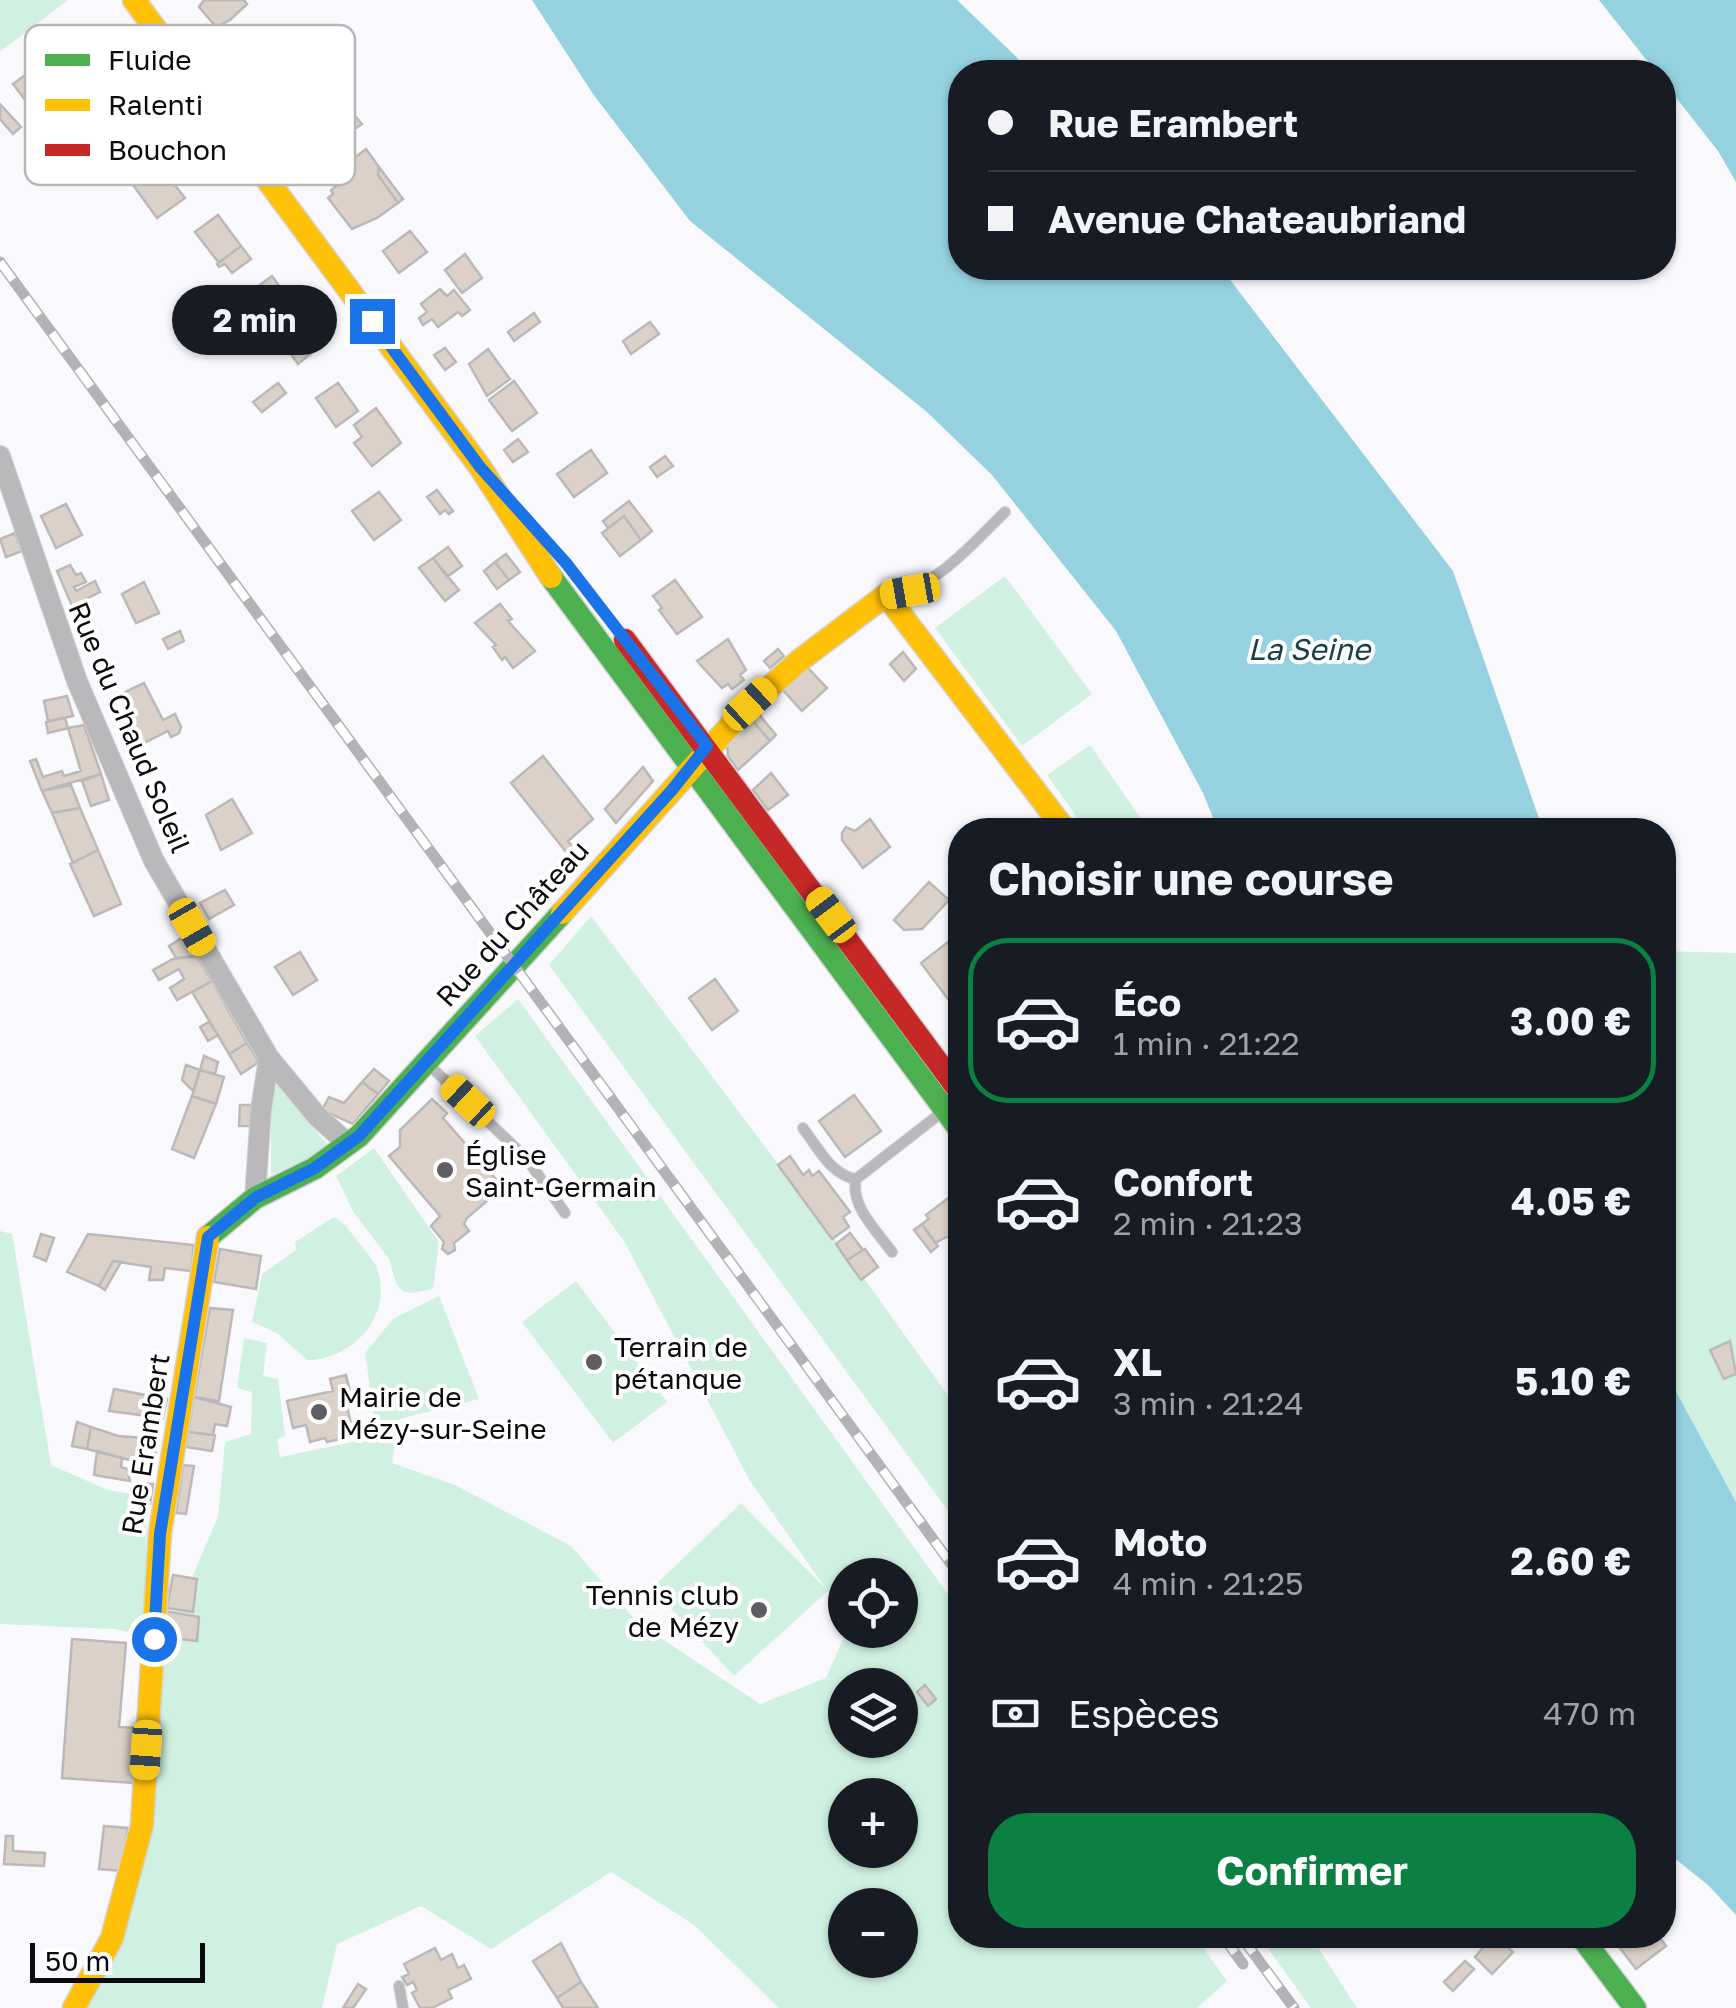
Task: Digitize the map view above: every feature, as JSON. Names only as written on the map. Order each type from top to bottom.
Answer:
[{"type":"main road","points":[[134,0],[153,25]]},
{"type":"main road","points":[[271,185],[480,467],[547,571],[948,1095]]},
{"type":"main road","points":[[480,467],[566,563],[707,746],[948,1094]]},
{"type":"main road","points":[[886,596],[1056,818]]},
{"type":"main road","name":"Rue du Château","points":[[354,1140],[672,790],[707,746],[794,663],[886,596]]},
{"type":"main road","name":"Rue Erambert","points":[[74,2008],[112,1938],[142,1825],[160,1534],[208,1237],[255,1198],[315,1168],[354,1140]]},
{"type":"main road","points":[[1571,1948],[1615,2008]]},
{"type":"main road","points":[[1590,1948],[1634,2008]]},
{"type":"street","name":"Rue du Chaud Soleil","points":[[0,456],[48,605],[154,862],[269,1058],[317,1116],[354,1140]]},
{"type":"street","points":[[255,1198],[269,1058]]},
{"type":"lane","points":[[886,596],[910,591],[934,578],[1005,512]]},
{"type":"lane","points":[[426,1062],[527,1159],[565,1213]]},
{"type":"lane","points":[[892,1252],[857,1203],[853,1190],[856,1178],[948,1105]]},
{"type":"lane","points":[[803,1128],[834,1168],[843,1176],[856,1178]]},
{"type":"lane","points":[[399,1986],[403,2008]]},
{"type":"green space","points":[[0,0],[68,0],[35,25],[25,25],[25,33],[0,52]]},
{"type":"green space","points":[[1005,576],[1092,694],[1022,746],[935,628]]},
{"type":"green space","points":[[1090,745],[1141,818],[1077,818],[1047,775]]},
{"type":"green space","points":[[591,916],[853,1263],[948,1395],[948,1511],[549,965]]},
{"type":"green space","points":[[1676,951],[1736,953],[1736,1502],[1676,1391]]},
{"type":"green space","points":[[518,999],[948,1594],[948,1948],[1203,1948],[1227,1981],[1197,2008],[779,2008],[693,1924],[611,1872],[491,1949],[421,1906],[337,1944],[322,2008],[86,2008],[121,1939],[166,1637],[218,1517],[225,1442],[251,1434],[252,1392],[237,1388],[244,1338],[267,1343],[263,1376],[278,1379],[285,1436],[277,1439],[280,1457],[377,1437],[365,1353],[393,1319],[439,1296],[479,1399],[399,1419],[392,1463],[455,1485],[571,1546],[638,1623],[760,1704],[826,1678],[828,1673],[828,1758],[918,1758],[918,1668],[830,1668],[839,1648],[918,1648],[918,1558],[828,1558],[828,1591],[734,1676],[652,1588],[741,1503],[827,1590],[750,1481],[624,1241],[475,1036]]},
{"type":"green space","points":[[279,1084],[330,1148],[271,1175],[271,1090]]},
{"type":"green space","points":[[374,1148],[439,1242],[433,1289],[402,1291],[389,1259],[354,1213],[336,1176]]},
{"type":"green space","points":[[334,1217],[346,1226],[375,1264],[380,1299],[376,1315],[355,1342],[341,1352],[307,1360],[277,1333],[252,1322],[262,1274],[296,1250],[295,1242]]},
{"type":"green space","points":[[0,1231],[12,1234],[51,1465],[108,1490],[147,1497],[145,1635],[114,1629],[0,1624]]},
{"type":"green space","name":"Terrain de pétanque","points":[[576,1281],[667,1402],[613,1443],[522,1322]]},
{"type":"green space","points":[[1267,1948],[1318,1948],[1357,2008],[1311,2008]]},
{"type":"water","name":"La Seine","points":[[532,0],[957,0],[1020,60],[948,60],[948,280],[1230,280],[1453,571],[1539,818],[1213,818],[1116,631],[992,475],[927,412],[690,221],[593,94]]},
{"type":"water","points":[[1599,0],[1736,0],[1736,182],[1718,151],[1676,98],[1676,60],[1646,60]]},
{"type":"water","points":[[1676,1391],[1736,1502],[1736,1915],[1676,1859]]},
{"type":"building","points":[[204,0],[244,0],[247,4],[220,25],[214,25],[199,7]]},
{"type":"building","points":[[25,75],[25,100],[13,84]]},
{"type":"building","points":[[0,104],[21,127],[13,134],[0,119]]},
{"type":"building","points":[[366,149],[398,203],[352,229],[328,198],[337,185],[355,185],[355,157]]},
{"type":"building","points":[[379,167],[403,199],[398,203],[378,175]]},
{"type":"building","points":[[133,185],[175,185],[185,198],[157,218]]},
{"type":"building","points":[[218,215],[241,246],[219,263],[195,232]]},
{"type":"building","points":[[410,231],[427,252],[399,273],[383,251]]},
{"type":"building","points":[[241,246],[251,259],[232,273],[225,264],[219,267],[217,264]]},
{"type":"building","points":[[465,254],[482,278],[462,293],[445,270]]},
{"type":"building","points":[[272,276],[287,297],[258,319],[242,298]]},
{"type":"building","points":[[440,289],[447,296],[454,290],[470,310],[462,316],[458,312],[438,327],[432,319],[423,325],[419,318],[427,312],[421,304]]},
{"type":"building","points":[[534,313],[540,322],[514,341],[508,332]]},
{"type":"building","points":[[300,322],[319,347],[298,364],[279,337]]},
{"type":"building","points":[[650,322],[659,334],[631,354],[623,341]]},
{"type":"building","points":[[445,348],[456,362],[445,370],[434,355]]},
{"type":"building","points":[[488,349],[510,379],[487,396],[469,364]]},
{"type":"building","points":[[514,381],[537,413],[512,431],[489,400]]},
{"type":"building","points":[[278,383],[286,393],[262,412],[253,402]]},
{"type":"building","points":[[338,383],[358,411],[336,427],[316,398]]},
{"type":"building","points":[[376,408],[401,443],[372,466],[354,443],[362,437],[354,425]]},
{"type":"building","points":[[518,439],[528,452],[513,462],[504,450]]},
{"type":"building","points":[[591,450],[607,473],[574,497],[557,474]]},
{"type":"building","points":[[665,456],[673,466],[657,477],[650,467]]},
{"type":"building","points":[[437,490],[453,511],[449,514],[445,510],[440,514],[427,497]]},
{"type":"building","points":[[379,492],[401,520],[374,540],[352,511]]},
{"type":"building","points":[[629,501],[652,531],[641,540],[624,516],[608,528],[603,521]]},
{"type":"building","points":[[66,504],[82,535],[56,548],[41,516]]},
{"type":"building","points":[[624,516],[641,540],[620,556],[602,533]]},
{"type":"building","points":[[15,533],[22,551],[6,557],[0,539]]},
{"type":"building","points":[[448,547],[462,566],[447,577],[433,558]]},
{"type":"building","points":[[506,554],[520,572],[509,580],[495,562]]},
{"type":"building","points":[[433,558],[459,590],[445,601],[419,568]]},
{"type":"building","points":[[495,562],[509,580],[497,589],[484,571]]},
{"type":"building","points":[[70,565],[86,582],[74,587],[76,591],[95,581],[100,592],[72,606],[57,571]]},
{"type":"building","points":[[675,580],[702,617],[677,634],[653,596]]},
{"type":"building","points":[[144,582],[159,613],[136,623],[122,594]]},
{"type":"building","points":[[500,604],[512,619],[508,621],[535,651],[513,668],[505,657],[502,660],[493,647],[496,645],[475,623]]},
{"type":"building","points":[[180,631],[184,641],[168,649],[163,639]]},
{"type":"building","points":[[728,639],[746,670],[740,675],[744,680],[732,689],[728,684],[722,688],[697,661]]},
{"type":"building","points":[[778,649],[784,656],[770,668],[764,661]]},
{"type":"building","points":[[903,652],[916,669],[904,681],[890,664]]},
{"type":"building","points":[[806,666],[827,688],[802,711],[782,689]]},
{"type":"building","points":[[144,683],[163,720],[175,714],[181,727],[171,737],[168,731],[142,744],[121,694]]},
{"type":"building","points":[[67,696],[73,716],[48,721],[44,701]]},
{"type":"building","points":[[760,710],[776,735],[770,741],[751,719]]},
{"type":"building","points":[[65,718],[68,728],[48,733],[46,722]]},
{"type":"building","points":[[751,719],[770,741],[738,770],[728,756],[727,744]]},
{"type":"building","points":[[84,725],[101,774],[42,791],[30,761],[36,759],[43,777],[81,771],[68,728]]},
{"type":"building","points":[[543,756],[593,819],[568,841],[574,848],[567,853],[511,783]]},
{"type":"building","points":[[643,767],[653,781],[616,823],[605,809]]},
{"type":"building","points":[[771,773],[788,795],[768,810],[753,790]]},
{"type":"building","points":[[101,774],[109,800],[91,806],[82,781]]},
{"type":"building","points":[[71,785],[80,808],[52,813],[42,791]]},
{"type":"building","points":[[232,799],[252,833],[221,850],[206,815]]},
{"type":"building","points":[[80,808],[98,850],[73,863],[52,813]]},
{"type":"building","points":[[870,819],[890,847],[863,868],[842,840],[842,833],[846,827],[855,831]]},
{"type":"building","points":[[98,850],[121,904],[94,916],[70,864]]},
{"type":"building","points":[[929,882],[948,899],[922,929],[904,930],[894,920]]},
{"type":"building","points":[[225,890],[234,905],[209,919],[200,903]]},
{"type":"building","points":[[185,936],[197,956],[176,958],[169,946]]},
{"type":"building","points":[[948,942],[948,999],[921,963]]},
{"type":"building","points":[[300,952],[317,980],[293,995],[275,967]]},
{"type":"building","points":[[197,956],[212,981],[177,1000],[170,988],[184,979],[179,969],[159,980],[153,970],[173,959]]},
{"type":"building","points":[[715,979],[738,1011],[712,1030],[689,998]]},
{"type":"building","points":[[212,981],[247,1043],[229,1054],[192,992]]},
{"type":"building","points":[[209,1022],[218,1035],[208,1041],[200,1027]]},
{"type":"building","points":[[247,1043],[259,1062],[241,1074],[229,1054]]},
{"type":"building","points":[[204,1056],[218,1062],[215,1074],[200,1070]]},
{"type":"building","points":[[186,1065],[200,1070],[193,1091],[182,1080]]},
{"type":"building","points":[[374,1069],[389,1081],[378,1094],[362,1082]]},
{"type":"building","points":[[200,1070],[224,1077],[216,1104],[192,1096]]},
{"type":"building","points":[[362,1082],[378,1094],[353,1124],[322,1110],[329,1097],[344,1103]]},
{"type":"building","points":[[854,1095],[881,1131],[845,1157],[819,1121]]},
{"type":"building","points":[[192,1096],[216,1104],[194,1158],[172,1149]]},
{"type":"building","name":"Église Saint-Germain","points":[[432,1099],[447,1113],[443,1118],[503,1187],[467,1218],[464,1224],[469,1231],[448,1254],[431,1226],[440,1216],[389,1156],[400,1147],[400,1130]]},
{"type":"building","points":[[240,1105],[251,1105],[250,1126],[239,1126]]},
{"type":"building","points":[[790,1156],[803,1175],[809,1170],[812,1176],[819,1171],[850,1212],[843,1217],[849,1227],[832,1239],[778,1165]]},
{"type":"building","points":[[948,1198],[948,1236],[935,1243],[922,1224],[929,1219],[926,1215]]},
{"type":"building","points":[[922,1224],[938,1246],[931,1252],[914,1230]]},
{"type":"building","points":[[850,1233],[863,1250],[847,1260],[836,1244]]},
{"type":"building","points":[[41,1234],[54,1238],[46,1261],[34,1256]]},
{"type":"building","points":[[88,1234],[194,1245],[191,1271],[165,1268],[163,1280],[149,1280],[151,1267],[113,1261],[99,1286],[67,1272]]},
{"type":"building","points":[[220,1249],[261,1256],[256,1289],[214,1282]]},
{"type":"building","points":[[865,1249],[878,1267],[861,1280],[847,1260]]},
{"type":"building","points":[[113,1261],[121,1262],[105,1290],[99,1286]]},
{"type":"building","points":[[210,1308],[233,1310],[219,1401],[194,1397]]},
{"type":"building","points":[[1730,1341],[1736,1374],[1724,1379],[1710,1350]]},
{"type":"building","name":"Mairie de Mézy-sur-Seine","points":[[346,1375],[350,1391],[344,1392],[351,1424],[357,1422],[360,1434],[310,1442],[306,1425],[293,1428],[287,1401],[333,1391],[330,1379]]},
{"type":"building","points":[[114,1389],[167,1399],[163,1418],[109,1411]]},
{"type":"building","points":[[194,1397],[231,1407],[227,1426],[215,1424],[213,1435],[188,1432]]},
{"type":"building","points":[[77,1422],[91,1427],[87,1449],[72,1446]]},
{"type":"building","points":[[91,1427],[118,1436],[158,1439],[153,1466],[87,1449]]},
{"type":"building","points":[[188,1432],[215,1435],[212,1451],[186,1447]]},
{"type":"building","points":[[97,1451],[122,1458],[121,1467],[127,1469],[130,1481],[94,1475]]},
{"type":"building","points":[[183,1465],[194,1466],[186,1514],[176,1513]]},
{"type":"building","points":[[143,1483],[153,1484],[150,1504],[140,1503]]},
{"type":"building","points":[[173,1575],[197,1579],[193,1612],[167,1608]]},
{"type":"building","points":[[165,1611],[199,1617],[197,1641],[172,1638],[169,1651],[163,1650]]},
{"type":"building","points":[[72,1639],[126,1643],[119,1727],[137,1728],[133,1783],[62,1778]]},
{"type":"building","points":[[925,1685],[936,1699],[928,1706],[918,1691]]},
{"type":"building","points":[[104,1826],[128,1828],[122,1871],[99,1869]]},
{"type":"building","points":[[6,1836],[13,1836],[13,1851],[45,1853],[44,1866],[4,1864]]},
{"type":"building","points":[[561,1943],[581,1982],[557,1998],[533,1961]]},
{"type":"building","points":[[435,1948],[441,1960],[452,1954],[458,1968],[464,1965],[471,1979],[448,1990],[452,1998],[432,2008],[420,2008],[412,1993],[417,1990],[413,1982],[407,1985],[402,1977],[409,1974],[404,1964]]},
{"type":"building","points":[[1483,1948],[1509,1948],[1513,1952],[1492,1974],[1475,1957]]},
{"type":"building","points":[[1620,1948],[1663,1948],[1636,1969]]},
{"type":"building","points":[[1465,1961],[1474,1969],[1453,1991],[1444,1982]]},
{"type":"building","points":[[581,1982],[598,2008],[563,2008],[557,1998]]},
{"type":"building","points":[[358,1984],[366,1989],[353,2008],[343,2008]]},
{"type":"railway","points":[[0,262],[948,1560]]},
{"type":"railway","points":[[1231,1948],[1243,1964]]},
{"type":"railway","points":[[1250,1948],[1294,2008]]},
{"type":"traffic: fast","points":[[551,577],[948,1114]]},
{"type":"traffic: fast","points":[[208,1237],[255,1198],[315,1168],[359,1136],[562,913]]},
{"type":"traffic: fast","points":[[1590,1948],[1635,2008]]},
{"type":"traffic: slow","points":[[134,0],[153,25]]},
{"type":"traffic: slow","points":[[271,185],[480,467],[551,577]]},
{"type":"traffic: slow","points":[[562,913],[745,709],[799,661],[886,595],[1056,818]]},
{"type":"traffic: slow","points":[[74,2008],[112,1938],[142,1825],[160,1533],[208,1237]]},
{"type":"traffic: jam","points":[[625,640],[948,1076]]},
{"type":"place","name":"Église Saint-Germain","points":[[445,1170]]},
{"type":"place","name":"Terrain de pétanque","points":[[594,1362]]},
{"type":"place","name":"Mairie de Mézy-sur-Seine","points":[[319,1412]]},
{"type":"place","name":"Tennis club de Mézy","points":[[759,1610]]},
{"type":"route","points":[[154,1639],[160,1534],[208,1237],[255,1198],[315,1168],[359,1136],[672,790],[707,746],[566,563],[480,467],[372,321]]}]
